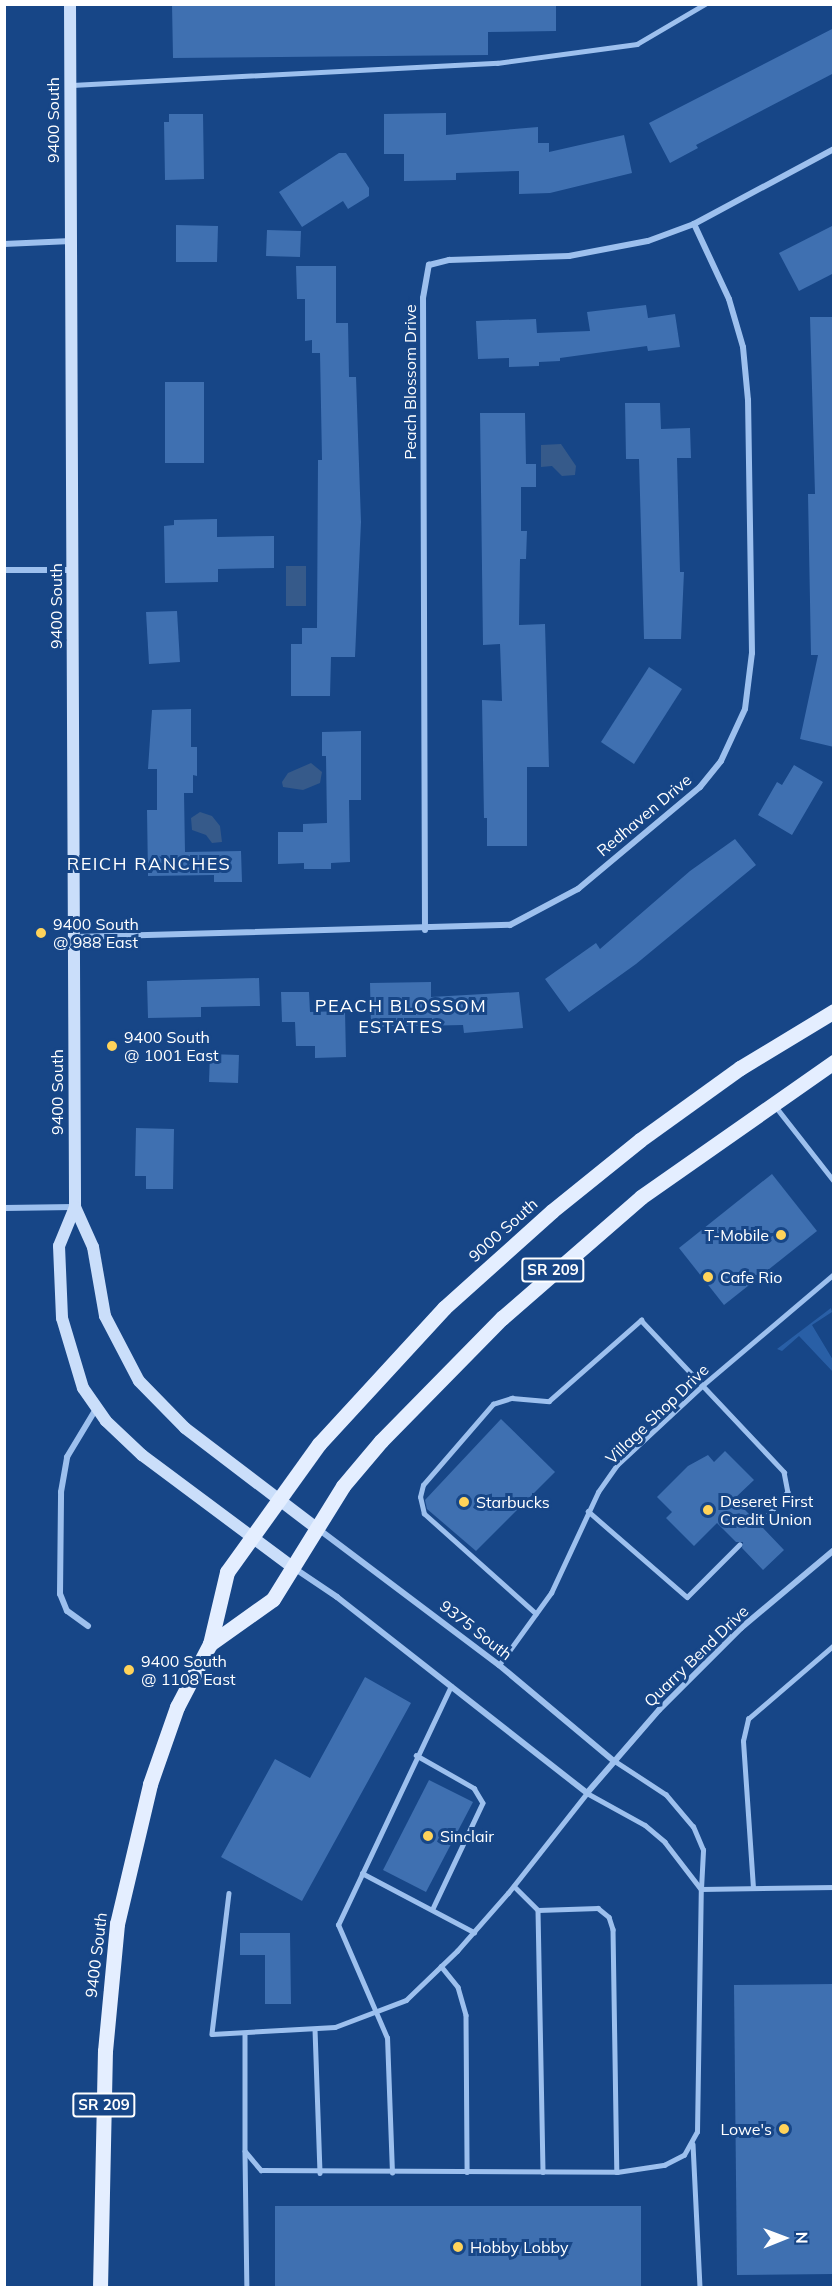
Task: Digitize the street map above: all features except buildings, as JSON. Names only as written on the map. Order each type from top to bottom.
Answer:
[{"type":"main road","name":"9400 South","points":[[70,4],[75,1207],[59,1246],[62,1318],[74,1365],[96,1409],[142,1455],[291,1566],[273,1599],[210,1644]]},
{"type":"main road","name":"9000 South","points":[[250,1535],[276,1498],[381,1373],[444,1308],[552,1211],[640,1140],[722,1081],[834,1011]]},
{"type":"main road","name":"SR 209","points":[[291,1566],[315,1527],[381,1441],[546,1276],[640,1197],[772,1102],[834,1062]]},
{"type":"main road","name":"9400 South","points":[[75,1207],[93,1247],[105,1316],[139,1381],[185,1428],[315,1527]]},
{"type":"main road","name":"9400 South","points":[[100,2288],[105,2051],[117,1924],[150,1784],[177,1707],[210,1644],[227,1572],[250,1535]]},
{"type":"street","name":"Peach Blossom Drive","points":[[425,930],[424,275],[429,265],[449,260],[608,251],[694,224],[834,149]]},
{"type":"street","name":"Redhaven Drive","points":[[75,937],[425,930],[510,925],[578,889],[700,787],[721,761],[745,709],[752,653],[748,400],[743,347],[729,299],[694,224]]},
{"type":"street","points":[[4,244],[71,241]]},
{"type":"street","points":[[4,570],[74,570]]},
{"type":"street","points":[[4,1208],[75,1207]]},
{"type":"street","points":[[88,1626],[67,1611],[60,1594],[61,1492],[67,1457],[96,1409]]},
{"type":"street","name":"9375 South","points":[[315,1527],[357,1555],[499,1665],[614,1761]]},
{"type":"street","name":"Quarry Bend Drive","points":[[587,1793],[614,1761],[741,1628],[834,1550]]},
{"type":"street","points":[[291,1566],[452,1686],[587,1793]]},
{"type":"lane","points":[[70,86],[497,63],[637,44],[705,4]]},
{"type":"lane","points":[[772,1102],[834,1181]]},
{"type":"lane","name":"Village Shop Drive","points":[[499,1665],[551,1593],[588,1511],[617,1465],[703,1385],[834,1274]]},
{"type":"lane","points":[[536,1614],[424,1514],[420,1497],[423,1485],[494,1404],[512,1398],[549,1401],[641,1320],[784,1472],[788,1492],[760,1525]]},
{"type":"lane","points":[[588,1511],[687,1597],[739,1545]]},
{"type":"lane","points":[[753,1888],[743,1741],[748,1719],[834,1646]]},
{"type":"lane","points":[[392,2173],[389,2054],[378,2011],[338,1924],[416,1755],[452,1686]]},
{"type":"lane","points":[[416,1755],[474,1788],[483,1803],[433,1909]]},
{"type":"lane","points":[[245,2151],[261,2170],[320,2173],[617,2172],[664,2165],[684,2155],[693,2144],[697,2132],[703,1850],[693,1827],[666,1795],[614,1761]]},
{"type":"lane","points":[[229,1893],[212,2034],[335,2027],[405,2000],[474,1932],[587,1793],[645,1825],[665,1842],[701,1889]]},
{"type":"lane","points":[[362,1873],[474,1932]]},
{"type":"lane","points":[[513,1886],[538,1910],[543,2172]]},
{"type":"lane","points":[[701,1889],[834,1887]]},
{"type":"lane","points":[[538,1910],[598,1908],[609,1917],[613,1929],[617,2172]]},
{"type":"lane","points":[[441,1966],[458,1987],[466,2015],[467,2172]]},
{"type":"lane","points":[[315,2029],[320,2173]]},
{"type":"lane","points":[[245,2033],[247,2288]]},
{"type":"lane","points":[[693,2144],[700,2288]]},
{"type":"shaded area","points":[[561,444],[576,466],[575,475],[562,476],[552,466],[541,467],[541,445]]},
{"type":"shaded area","points":[[286,566],[306,566],[306,606],[286,606]]},
{"type":"shaded area","points":[[311,763],[322,772],[320,783],[303,790],[283,787],[282,782],[288,773]]},
{"type":"shaded area","points":[[200,812],[212,816],[220,826],[222,842],[212,843],[206,835],[192,830],[191,818]]},
{"type":"shaded area","points":[[831,1308],[832,1312],[812,1325],[833,1360],[833,1372],[799,1336],[782,1351],[777,1349]]},
{"type":"place","name":"9400 South @ 988 East","points":[[41,933]]},
{"type":"place","name":"9400 South @ 1001 East","points":[[112,1046]]},
{"type":"place","name":"T-Mobile","points":[[781,1235]]},
{"type":"place","name":"Cafe Rio","points":[[708,1277]]},
{"type":"place","name":"Starbucks","points":[[464,1502]]},
{"type":"place","name":"Deseret First Credit Union","points":[[708,1510]]},
{"type":"place","name":"9400 South @ 1108 East","points":[[129,1670]]},
{"type":"place","name":"Sinclair","points":[[428,1836]]},
{"type":"place","name":"Lowe's","points":[[784,2129]]},
{"type":"place","name":"Hobby Lobby","points":[[458,2247]]},
{"type":"district","name":"REICH RANCHES","points":[[149,864]]},
{"type":"district","name":"PEACH BLOSSOM ESTATES","points":[[401,1017]]}]
